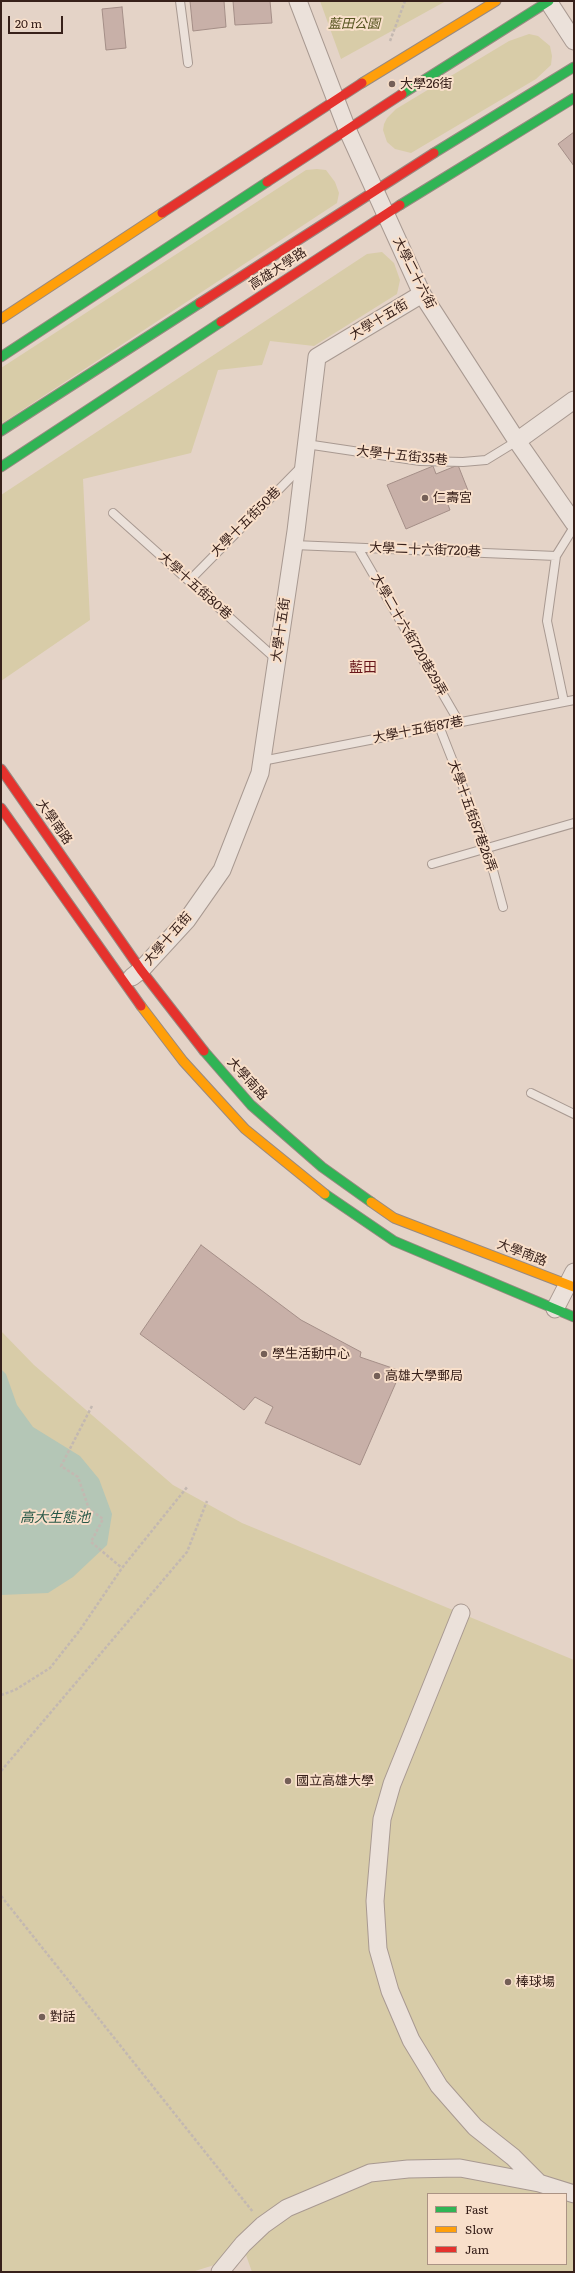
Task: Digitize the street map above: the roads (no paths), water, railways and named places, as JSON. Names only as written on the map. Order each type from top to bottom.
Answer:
[{"type":"street","name":"大學二十六街","points":[[298,1],[347,129],[422,294],[517,442],[574,523]]},
{"type":"street","points":[[1,320],[336,99],[496,1]]},
{"type":"street","points":[[1,357],[347,129],[549,1],[574,41]]},
{"type":"street","name":"高雄大學路","points":[[1,431],[374,190],[574,68]]},
{"type":"street","name":"高雄大學路","points":[[1,467],[385,214],[574,98]]},
{"type":"street","name":"大學十五街","points":[[124,982],[141,970],[187,920],[222,870],[260,773],[294,545],[316,357],[422,294]]},
{"type":"street","points":[[517,442],[574,400]]},
{"type":"street","name":"大學南路","points":[[1,769],[141,970],[193,1039],[251,1105],[322,1166],[394,1218],[572,1282]]},
{"type":"street","points":[[1,808],[124,982],[183,1061],[245,1129],[317,1189],[394,1241],[574,1317]]},
{"type":"street","points":[[555,1309],[572,1282]]},
{"type":"street","points":[[460,1613],[392,1784],[382,1819],[375,1901],[378,1949],[390,1991],[408,2033],[439,2086],[475,2127],[513,2157],[539,2182]]},
{"type":"street","points":[[220,2272],[243,2244],[263,2225],[287,2208],[370,2173],[408,2169],[460,2168],[539,2182],[574,2194]]},
{"type":"lane","points":[[180,1],[188,63]]},
{"type":"lane","name":"大學十五街35巷","points":[[306,444],[420,461],[462,462],[486,460],[517,442]]},
{"type":"lane","name":"大學十五街50巷","points":[[189,581],[304,464]]},
{"type":"lane","name":"大學十五街80巷","points":[[114,513],[277,659]]},
{"type":"lane","points":[[564,702],[547,622],[556,556],[574,527]]},
{"type":"lane","name":"大學二十六街720巷","points":[[294,545],[556,556]]},
{"type":"lane","name":"大學二十六街720巷29弄","points":[[358,548],[459,722]]},
{"type":"lane","name":"大學十五街87巷","points":[[262,761],[574,700]]},
{"type":"lane","name":"大學十五街87巷26弄","points":[[439,726],[487,848],[503,907]]},
{"type":"lane","points":[[432,864],[574,823]]},
{"type":"lane","points":[[531,1093],[574,1114]]},
{"type":"water","name":"高大生態池","points":[[1,1369],[6,1374],[17,1405],[33,1427],[80,1456],[99,1479],[112,1514],[107,1545],[73,1577],[48,1593],[1,1595]]},
{"type":"place","name":"大學26街","points":[[392,84]]},
{"type":"place","name":"仁壽宮","points":[[425,498]]},
{"type":"place","name":"學生活動中心","points":[[264,1354]]},
{"type":"place","name":"高雄大學郵局","points":[[377,1376]]},
{"type":"place","name":"國立高雄大學","points":[[288,1781]]},
{"type":"place","name":"棒球場","points":[[508,1982]]},
{"type":"place","name":"對話","points":[[42,2017]]},
{"type":"district","name":"藍田","points":[[363,668]]},
{"type":"park label","name":"藍田公園","points":[[354,24]]}]
